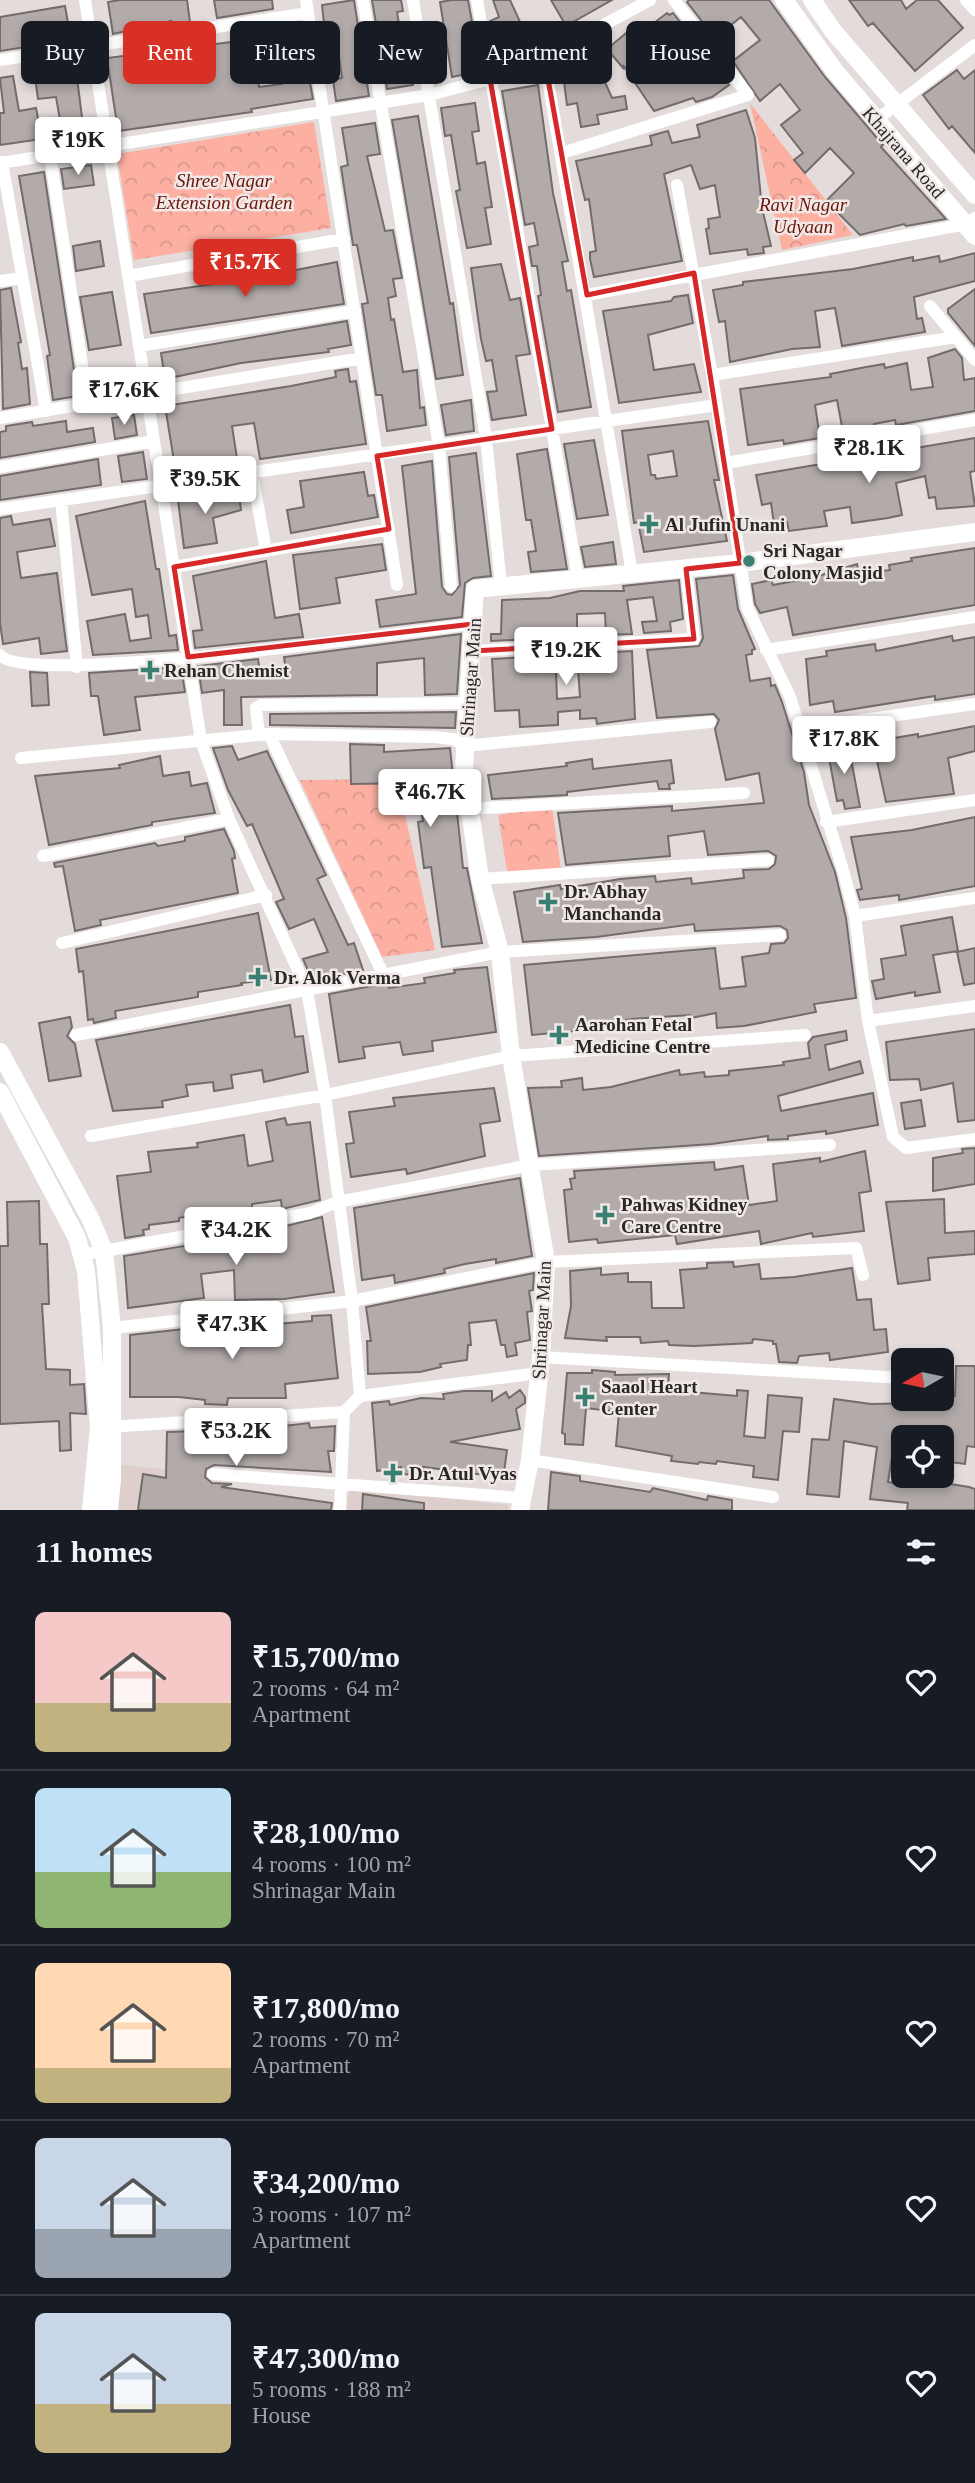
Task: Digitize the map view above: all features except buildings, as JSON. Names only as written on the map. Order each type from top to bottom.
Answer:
[{"type":"main road","name":"Khajrana Road","points":[[784,0],[834,70],[972,226]]},
{"type":"main road","name":"Khajrana Road","points":[[812,0],[833,31],[975,195]]},
{"type":"main road","name":"Shrinagar Main","points":[[521,1504],[530,1460],[540,1365],[546,1262],[511,1056],[500,951],[480,879],[464,769],[475,590],[501,585],[740,563],[975,532]]},
{"type":"main road","points":[[0,1052],[90,1218],[104,1251],[112,1328],[105,1427],[91,1510]]},
{"type":"main road","points":[[0,1091],[68,1220],[82,1255],[88,1283],[105,1427],[109,1510]]},
{"type":"street","points":[[85,0],[88,21]]},
{"type":"street","points":[[363,0],[439,446],[450,586]]},
{"type":"street","points":[[413,0],[486,438],[501,585]]},
{"type":"street","points":[[477,0],[481,21]]},
{"type":"street","points":[[611,21],[650,0]]},
{"type":"street","points":[[562,153],[748,95],[674,0]]},
{"type":"street","points":[[966,0],[975,10]]},
{"type":"street","points":[[109,42],[307,6],[397,585]]},
{"type":"street","points":[[877,120],[975,45]]},
{"type":"street","points":[[0,60],[21,57]]},
{"type":"street","points":[[98,84],[201,741],[229,819],[266,895],[307,990],[326,1095],[337,1202],[352,1301],[360,1396]]},
{"type":"street","points":[[46,411],[1,163],[380,104],[472,84]]},
{"type":"street","points":[[492,84],[578,578]]},
{"type":"street","points":[[549,84],[587,295],[632,573]]},
{"type":"street","points":[[50,155],[89,404]]},
{"type":"street","points":[[677,185],[717,405],[747,607],[790,697],[855,916],[868,1021],[892,1137],[906,1148],[975,1139]]},
{"type":"street","points":[[587,295],[694,273],[972,226]]},
{"type":"street","points":[[128,276],[344,239]]},
{"type":"street","points":[[0,281],[22,278]]},
{"type":"street","points":[[930,306],[975,360]]},
{"type":"street","points":[[139,345],[355,311]]},
{"type":"street","points":[[712,375],[956,337]]},
{"type":"street","points":[[0,418],[362,358]]},
{"type":"street","points":[[0,509],[717,405]]},
{"type":"street","points":[[726,463],[975,420]]},
{"type":"street","points":[[0,467],[154,441]]},
{"type":"street","points":[[252,473],[266,551]]},
{"type":"street","points":[[61,500],[77,667]]},
{"type":"street","points":[[174,567],[388,529]]},
{"type":"street","points":[[472,651],[694,639],[686,569]]},
{"type":"street","points":[[766,650],[975,617]]},
{"type":"street","points":[[0,655],[5,661],[18,664],[77,667],[473,624]]},
{"type":"street","points":[[383,974],[264,734],[256,708],[261,705],[466,703]]},
{"type":"street","points":[[800,729],[975,704]]},
{"type":"street","points":[[21,758],[264,734],[434,737],[453,739],[465,746],[710,722]]},
{"type":"street","points":[[469,809],[744,793]]},
{"type":"street","points":[[826,822],[975,800]]},
{"type":"street","points":[[43,856],[229,819]]},
{"type":"street","points":[[480,879],[768,860]]},
{"type":"street","points":[[62,943],[266,895]]},
{"type":"street","points":[[855,916],[975,898]]},
{"type":"street","points":[[76,1035],[500,951],[780,935]]},
{"type":"street","points":[[868,1021],[975,1006]]},
{"type":"street","points":[[91,1136],[326,1095],[511,1056],[805,1035]]},
{"type":"street","points":[[82,1255],[310,1213],[337,1202],[531,1165],[830,1145]]},
{"type":"street","points":[[112,1328],[352,1301],[546,1262],[856,1248],[863,1275]]},
{"type":"street","points":[[105,1427],[344,1412],[360,1396],[540,1365],[891,1378]]},
{"type":"street","points":[[340,1510],[344,1412]]},
{"type":"street","points":[[530,1460],[773,1497]]},
{"type":"street","points":[[213,1474],[342,1483],[521,1504]]},
{"type":"highlighted area","points":[[544,57],[587,295],[694,273],[740,563],[686,569],[694,639],[472,651],[473,624],[188,657],[174,567],[389,529],[377,456],[552,429],[490,79]]},
{"type":"shaded area","points":[[118,1464],[203,1474],[201,1510],[113,1510]]},
{"type":"shaded area","points":[[349,1487],[508,1505],[508,1510],[347,1510]]},
{"type":"green space","name":"Ravi Nagar Udyaan","points":[[750,103],[853,235],[782,250]]},
{"type":"green space","name":"Shree Nagar Extension Garden","points":[[314,122],[331,228],[134,260],[117,154]]},
{"type":"green space","points":[[397,779],[435,950],[382,957],[300,780]]},
{"type":"green space","points":[[552,807],[561,869],[508,877],[498,815]]},
{"type":"place","name":"Al Jufin Unani","points":[[649,524]]},
{"type":"place","name":"Sri Nagar Colony Masjid","points":[[749,561]]},
{"type":"place","name":"Rehan Chemist","points":[[150,670]]},
{"type":"place","name":"Dr. Abhay Manchanda","points":[[548,902]]},
{"type":"place","name":"Dr. Alok Verma","points":[[258,977]]},
{"type":"place","name":"Aarohan Fetal Medicine Centre","points":[[559,1035]]},
{"type":"place","name":"Pahwas Kidney Care Centre","points":[[605,1215]]},
{"type":"place","name":"Saaol Heart Center","points":[[585,1397]]},
{"type":"place","name":"Dr. Atul Vyas","points":[[393,1473]]}]
